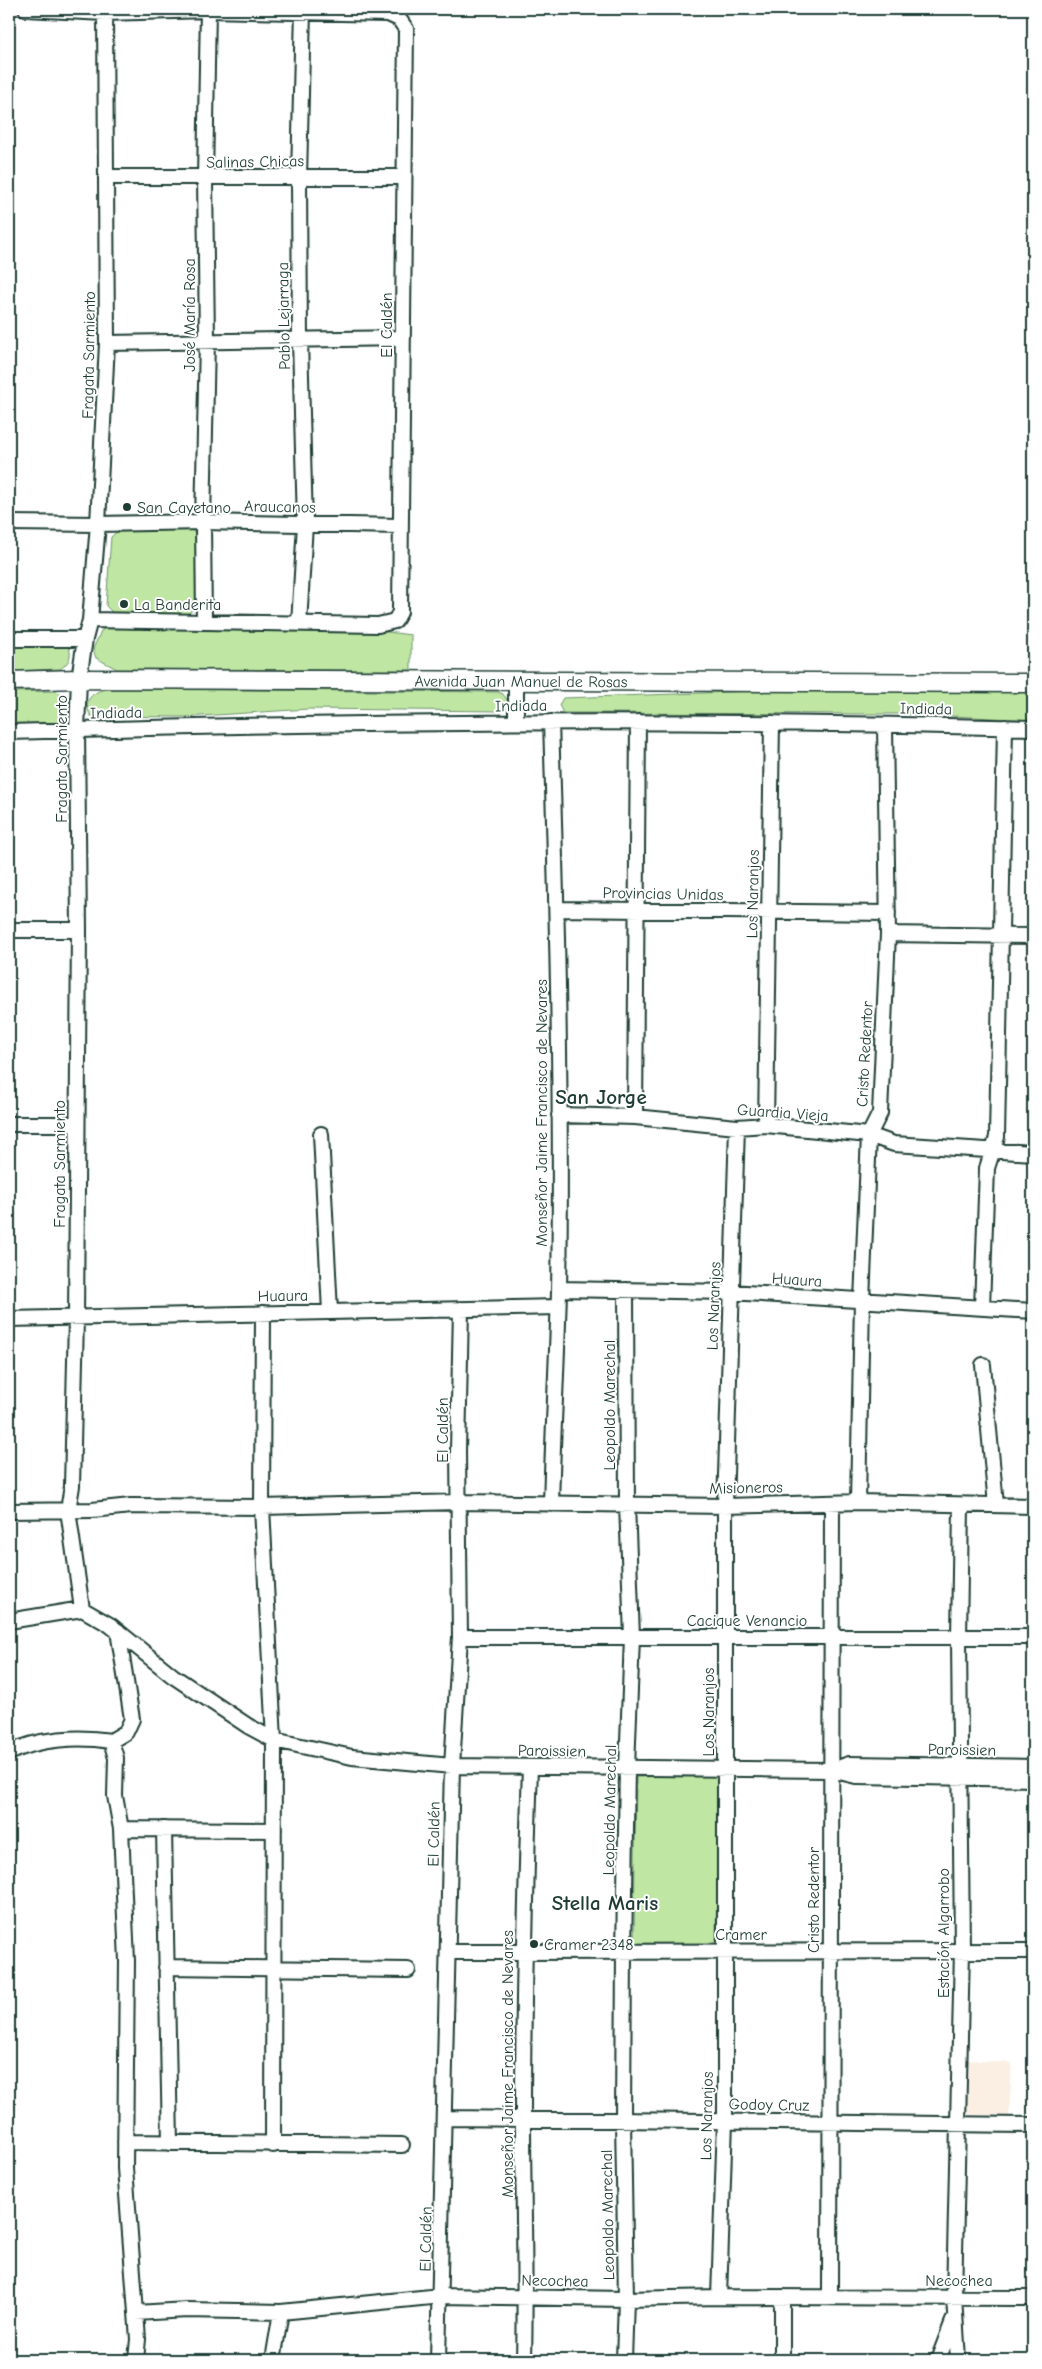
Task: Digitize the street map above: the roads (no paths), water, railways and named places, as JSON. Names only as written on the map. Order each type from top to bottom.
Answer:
[{"type":"main road","name":"Avenida Juan Manuel de Rosas","points":[[9,681],[79,679],[1033,683]]},
{"type":"street","points":[[26,9],[303,11]]},
{"type":"street","name":"José María Rosa","points":[[204,622],[203,522],[207,342],[208,9]]},
{"type":"street","name":"Fragata Sarmiento","points":[[82,1609],[68,1510],[72,1486],[76,1318],[79,930],[77,730],[79,679],[90,620],[98,524],[106,343],[105,11]]},
{"type":"street","name":"El Caldén","points":[[300,624],[378,625],[396,621],[400,612],[406,29],[399,19],[388,14],[303,11]]},
{"type":"street","name":"Pablo Lejarraga","points":[[300,624],[305,524],[300,340],[299,178],[303,11]]},
{"type":"street","name":"Salinas Chicas","points":[[107,177],[206,179],[403,177]]},
{"type":"street","points":[[106,343],[403,338]]},
{"type":"street","name":"Araucanos","points":[[9,522],[98,524],[203,522],[400,526]]},
{"type":"street","points":[[90,620],[300,624]]},
{"type":"street","points":[[9,638],[85,639]]},
{"type":"street","points":[[516,681],[516,722]]},
{"type":"street","name":"Indiada","points":[[9,732],[516,722],[772,723],[1033,728]]},
{"type":"street","name":"Monseñor Jaime Francisco de Nevares","points":[[551,722],[557,909],[559,1115],[559,1289],[551,1504]]},
{"type":"street","points":[[635,1117],[638,722]]},
{"type":"street","name":"Los Naranjos","points":[[766,1125],[772,723]]},
{"type":"street","name":"Cristo Redentor","points":[[858,1502],[862,1301],[869,1135],[880,1113],[888,934],[885,725]]},
{"type":"street","points":[[982,1308],[987,1168],[997,1137],[1006,727]]},
{"type":"street","name":"Provincias Unidas","points":[[557,909],[888,913]]},
{"type":"street","points":[[9,930],[79,930]]},
{"type":"street","points":[[888,934],[1033,936]]},
{"type":"street","name":"Guardia Vieja","points":[[559,1115],[635,1117],[736,1127],[766,1125],[869,1135],[894,1144],[992,1152],[1033,1153]]},
{"type":"street","points":[[9,1124],[76,1124]]},
{"type":"street","name":"Los Naranjos","points":[[719,2297],[725,2121],[725,1506],[736,1127]]},
{"type":"street","points":[[322,1134],[330,1312]]},
{"type":"street","name":"Huaura","points":[[559,1289],[730,1292],[1033,1310]]},
{"type":"street","name":"Leopoldo Marechal","points":[[624,2360],[626,2299],[623,2120],[624,1952],[627,1768],[632,1637],[627,1504],[626,1290]]},
{"type":"street","name":"Huaura","points":[[9,1319],[558,1307]]},
{"type":"street","name":"El Caldén","points":[[438,2360],[452,1766],[460,1638],[458,1451],[461,1309]]},
{"type":"street","points":[[263,1313],[262,1507],[274,1740],[273,2145]]},
{"type":"street","points":[[983,1365],[996,1505]]},
{"type":"street","name":"Misioneros","points":[[68,1510],[131,1506],[262,1507],[460,1502],[725,1506],[858,1502],[961,1506],[1033,1506]]},
{"type":"street","name":"Cristo Redentor","points":[[830,2297],[828,2122],[832,1503]]},
{"type":"street","name":"Estación Algarrobo","points":[[958,2360],[954,2298],[962,1950],[958,1639],[961,1506]]},
{"type":"street","points":[[9,1512],[68,1510]]},
{"type":"street","points":[[9,1621],[82,1609]]},
{"type":"street","name":"Paroissien","points":[[82,1609],[118,1631],[173,1676],[218,1707],[274,1740],[352,1757],[452,1766],[831,1770],[849,1764],[1033,1778]]},
{"type":"street","points":[[9,1753],[18,1748],[53,1740],[94,1739],[111,1742],[126,1732],[132,1719],[118,1631]]},
{"type":"street","name":"Cacique Venancio","points":[[460,1638],[725,1637],[958,1639],[1033,1637]]},
{"type":"street","points":[[111,1742],[116,1758],[115,1796],[121,1829],[127,1961],[125,2168],[138,2339],[136,2360]]},
{"type":"street","name":"Monseñor Jaime Francisco de Nevares","points":[[524,2360],[526,2296],[523,2119],[524,1952],[530,1767]]},
{"type":"street","name":"Paroissien","points":[[960,1772],[1033,1768]]},
{"type":"street","points":[[121,1829],[274,1830]]},
{"type":"street","points":[[164,1829],[170,2143]]},
{"type":"street","name":"Cramer","points":[[448,1952],[1033,1951]]},
{"type":"street","points":[[166,1966],[408,1970]]},
{"type":"street","name":"Godoy Cruz","points":[[444,2118],[1033,2124]]},
{"type":"street","points":[[126,2142],[402,2145]]},
{"type":"street","name":"Necochea","points":[[136,2313],[187,2310],[281,2312],[441,2296],[626,2299],[719,2297],[1033,2298]]},
{"type":"street","points":[[782,2297],[782,2360]]},
{"type":"street","points":[[273,2360],[281,2312]]},
{"type":"street","points":[[938,2360],[955,2317]]},
{"type":"place","name":"San Cayetano","points":[[127,507]]},
{"type":"place","name":"La Banderita","points":[[124,604]]},
{"type":"place","name":"Cramer 2348","points":[[534,1944]]},
{"type":"district","name":"San Jorge","points":[[601,1097]]},
{"type":"district","name":"Stella Maris","points":[[605,1903]]}]
